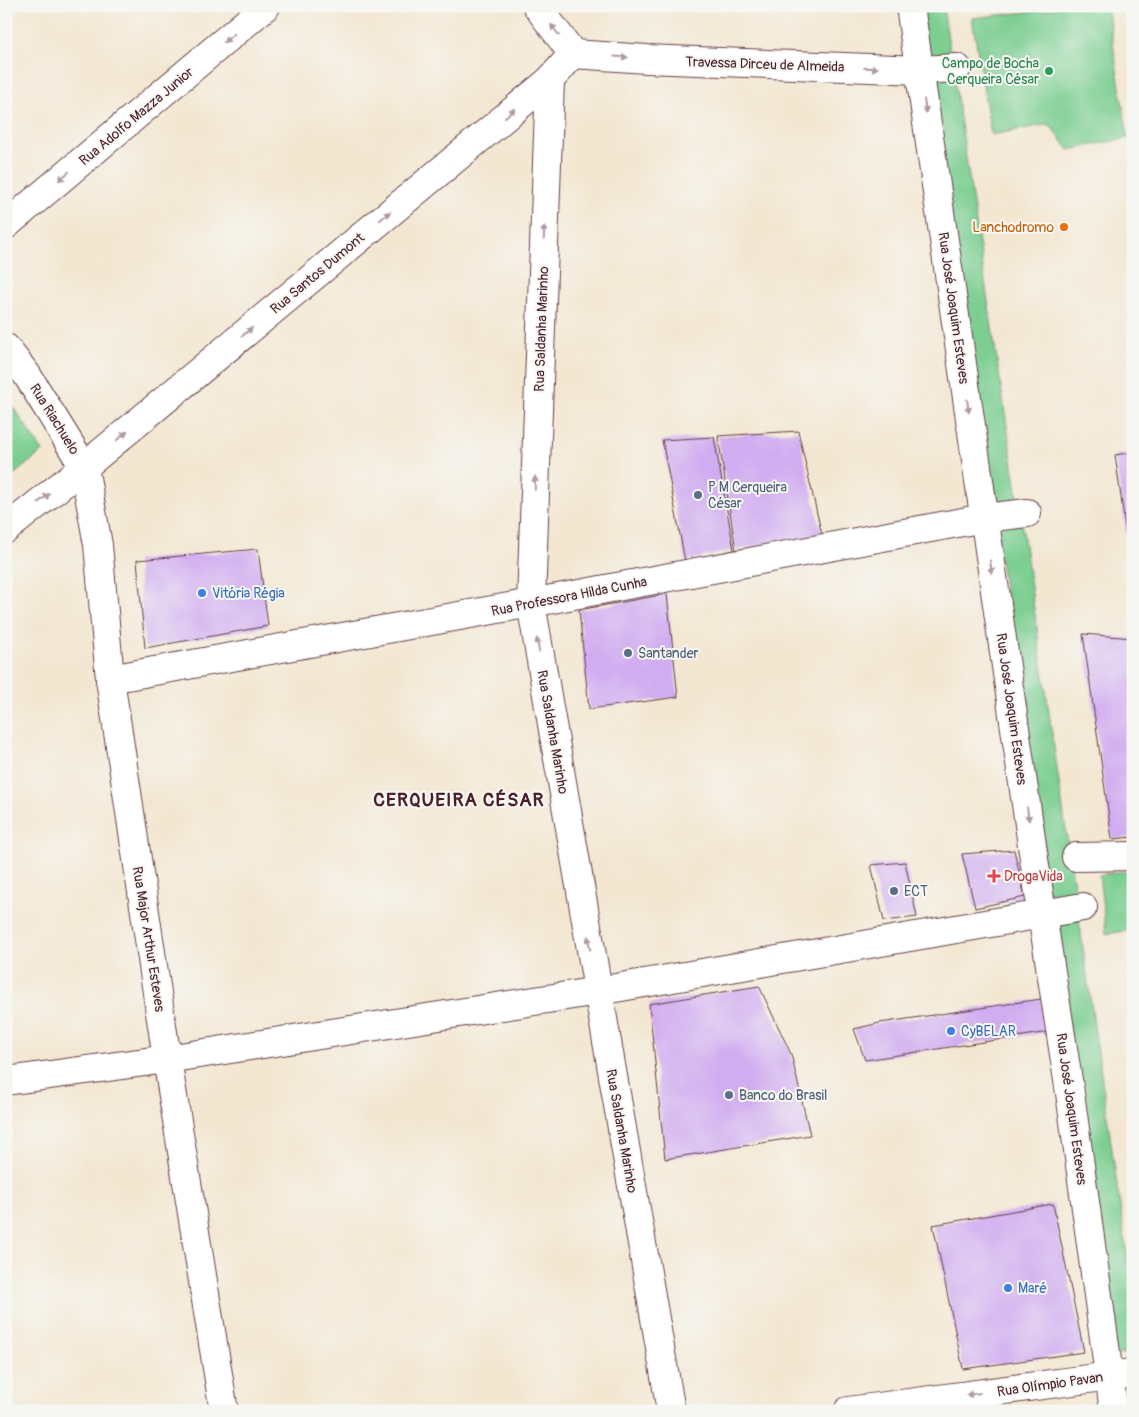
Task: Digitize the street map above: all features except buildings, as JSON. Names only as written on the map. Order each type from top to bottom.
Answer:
[{"type":"street","name":"Rua Adolfo Mazza Junior","points":[[6,225],[266,6]]},
{"type":"street","points":[[536,6],[573,54],[550,80]]},
{"type":"street","name":"Rua José Joaquim Esteves","points":[[910,6],[1042,914],[1070,1093],[1121,1374],[1114,1411]]},
{"type":"street","name":"Travessa Dirceu de Almeida","points":[[573,54],[647,60],[920,70],[957,68]]},
{"type":"street","name":"Rua Santos Dumont","points":[[6,529],[84,467],[550,80]]},
{"type":"street","name":"Rua Saldanha Marinho","points":[[550,80],[531,603],[671,1411]]},
{"type":"street","name":"Rua Riachuelo","points":[[6,348],[27,375],[84,467]]},
{"type":"street","name":"Rua Major Arthur Esteves","points":[[84,467],[98,545],[110,679],[167,1059],[224,1411]]},
{"type":"street","name":"Rua Professora Hilda Cunha","points":[[110,679],[531,603],[984,518],[1027,513]]},
{"type":"street","points":[[1076,858],[1133,856]]},
{"type":"street","points":[[6,1081],[167,1059],[598,991],[1083,907]]},
{"type":"street","name":"Rua Olímpio Pavan","points":[[848,1411],[1121,1374]]},
{"type":"green space","points":[[919,6],[943,6],[1020,511],[1133,1295],[1133,1352],[1116,1355]]},
{"type":"green space","name":"Campo de Bocha Cerqueira César","points":[[1064,6],[1107,6],[1128,138],[1069,150],[1049,124],[991,135],[972,18],[1045,10]]},
{"type":"green space","points":[[6,397],[43,451],[6,481]]},
{"type":"green space","points":[[1133,870],[1133,930],[1106,934],[1099,875]]},
{"type":"place","name":"Campo de Bocha Cerqueira César","points":[[1049,71]]},
{"type":"place","name":"Lanchodromo","points":[[1064,227]]},
{"type":"place","name":"P M Cerqueira César","points":[[698,495]]},
{"type":"place","name":"Vitória Régia","points":[[202,593]]},
{"type":"place","name":"Santander","points":[[628,653]]},
{"type":"place","name":"DrogaVida","points":[[994,876]]},
{"type":"place","name":"ECT","points":[[894,891]]},
{"type":"place","name":"CyBELAR","points":[[951,1031]]},
{"type":"place","name":"Banco do Brasil","points":[[729,1095]]},
{"type":"place","name":"Maré","points":[[1008,1288]]},
{"type":"district","name":"CERQUEIRA CÉSAR","points":[[459,799]]}]
